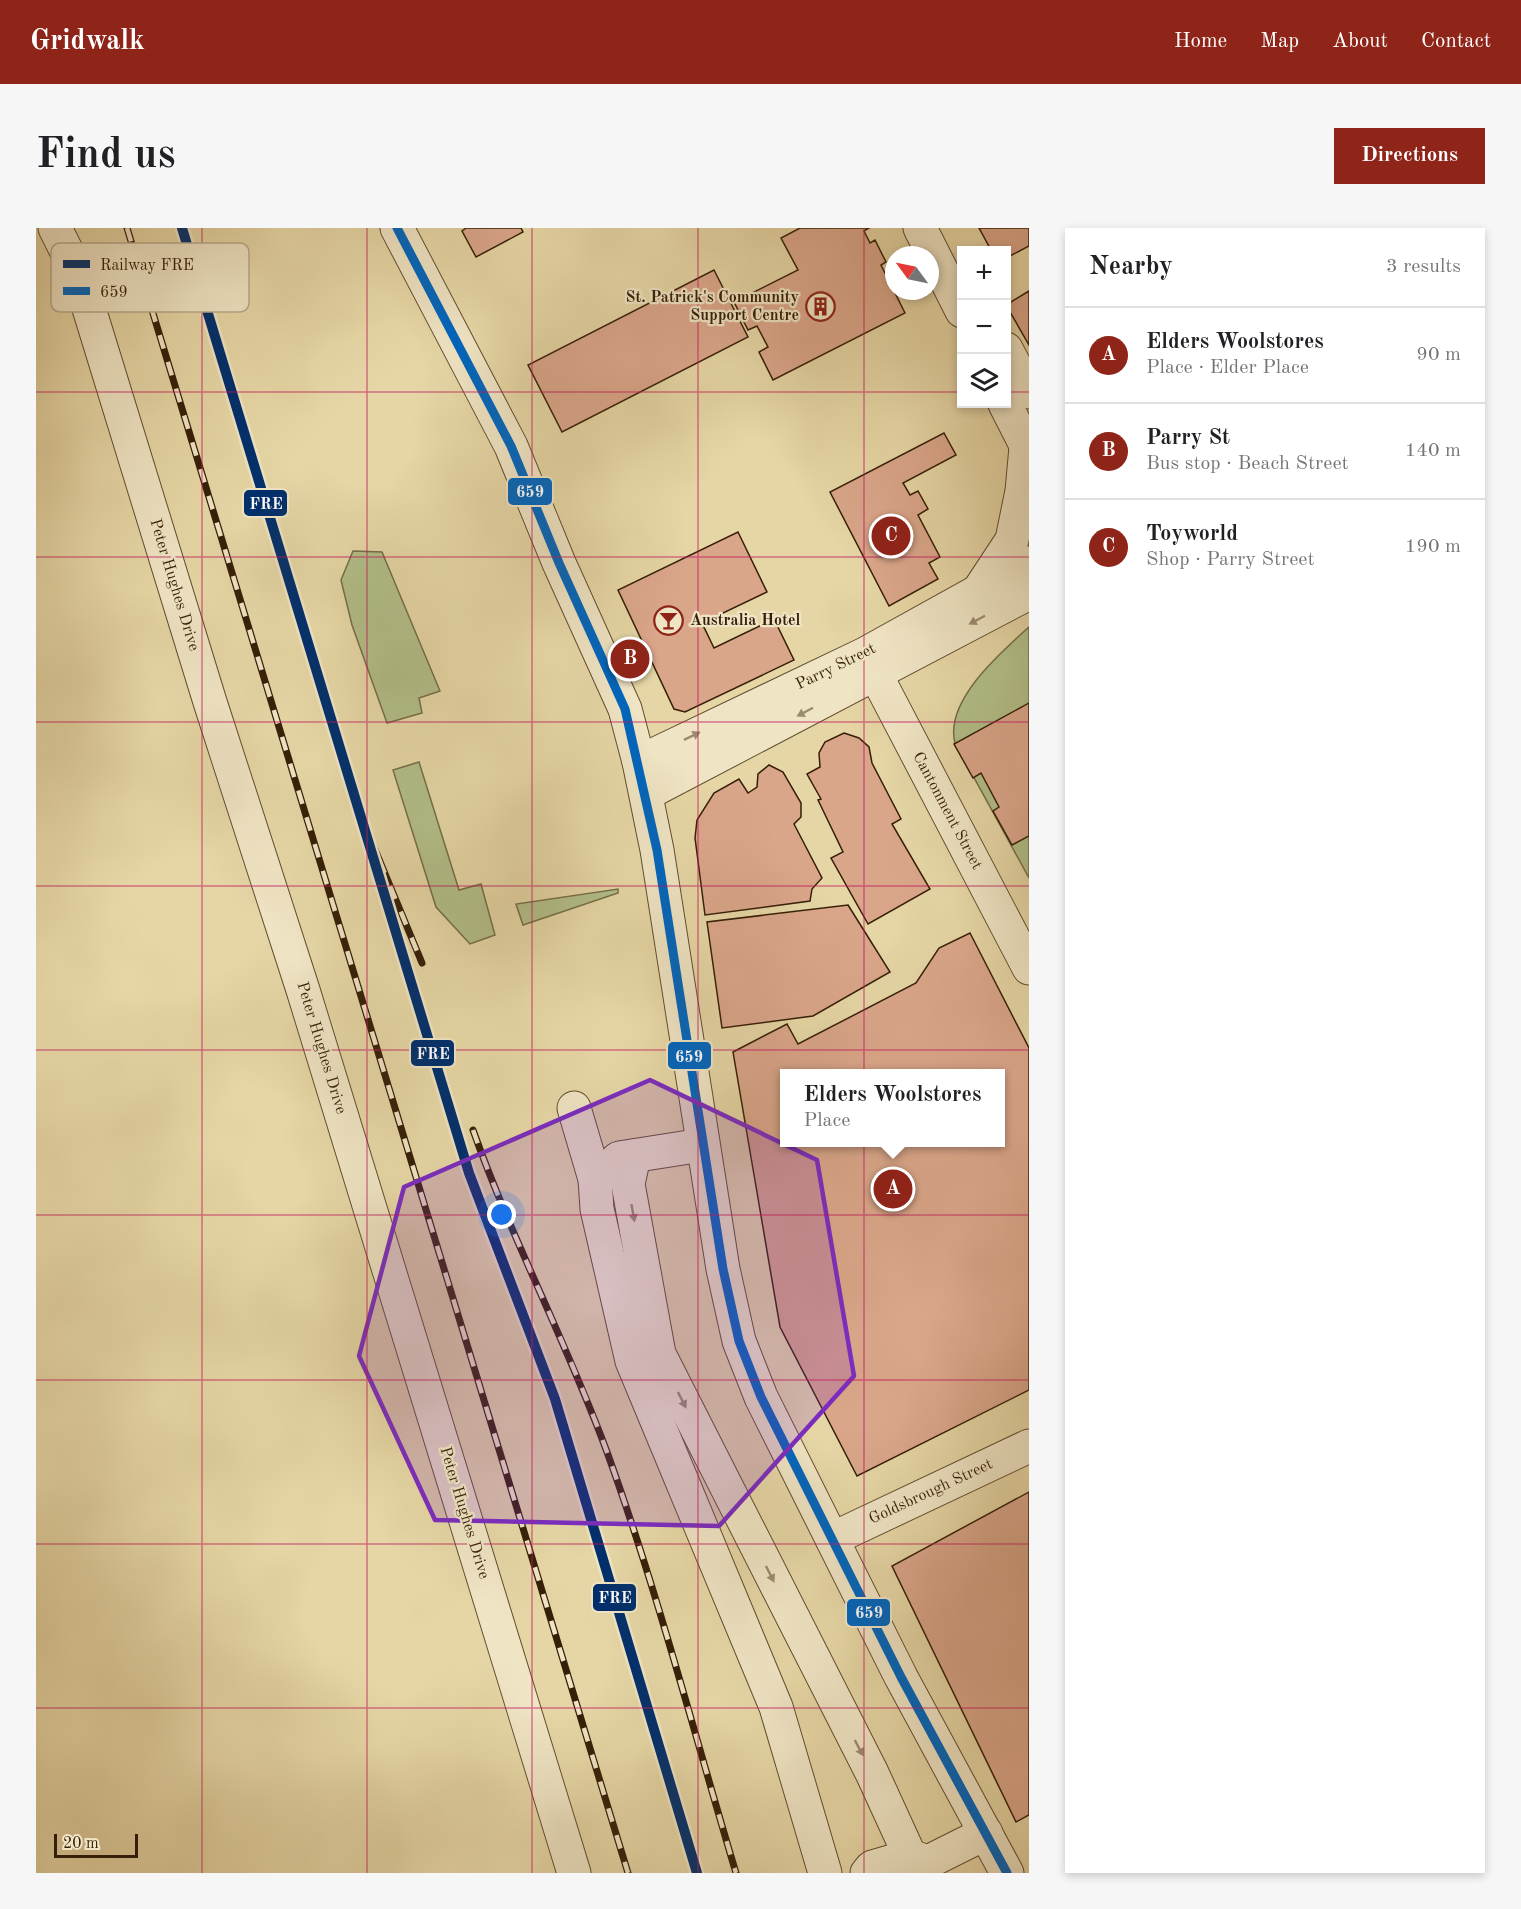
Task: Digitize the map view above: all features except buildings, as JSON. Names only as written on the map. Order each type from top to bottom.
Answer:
[{"type":"street","name":"Peter Hughes Drive","points":[[55,228],[62,243]]},
{"type":"street","points":[[397,228],[511,446],[559,563],[625,709],[639,762],[668,913],[702,1145],[723,1269],[739,1341],[761,1397],[901,1677],[1007,1873]]},
{"type":"street","points":[[920,228],[957,301]]},
{"type":"street","points":[[938,228],[957,261]]},
{"type":"street","name":"Peter Hughes Drive","points":[[90,312],[210,702],[303,990],[574,1873]]},
{"type":"street","points":[[1009,354],[1029,392]]},
{"type":"street","points":[[980,589],[1012,540],[1022,491],[1028,449],[1007,408]]},
{"type":"street","name":"Parry Street","points":[[645,794],[870,664],[980,589],[1029,563]]},
{"type":"street","name":"Parry Street","points":[[639,762],[870,664],[1029,593]]},
{"type":"street","name":"Cantonment Street","points":[[870,664],[1029,968]]},
{"type":"street","points":[[574,1108],[595,1179],[597,1209],[632,1361],[776,1707],[825,1873]]},
{"type":"street","points":[[595,1179],[619,1158],[702,1145]]},
{"type":"street","points":[[634,1156],[628,1184],[659,1354],[872,1773],[922,1864]]},
{"type":"street","name":"Goldsbrough Street","points":[[832,1539],[1029,1446]]},
{"type":"street","points":[[867,1873],[872,1867],[922,1864],[986,1833]]},
{"type":"highlighted area","points":[[650,1080],[817,1160],[854,1376],[719,1526],[435,1520],[359,1356],[404,1187]]},
{"type":"green space","points":[[353,551],[382,552],[440,691],[419,698],[422,713],[387,723],[352,625],[341,580]]},
{"type":"green space","points":[[1029,627],[1029,878],[955,743],[954,727],[966,694],[977,679]]},
{"type":"green space","points":[[419,762],[459,890],[481,884],[495,935],[470,944],[436,907],[393,770]]},
{"type":"green space","points":[[618,889],[618,893],[523,925],[516,904]]},
{"type":"railway","points":[[127,228],[132,243]]},
{"type":"railway","points":[[153,312],[628,1873]]},
{"type":"railway","points":[[351,781],[364,823],[422,963]]},
{"type":"railway","points":[[473,1130],[488,1171],[575,1371],[607,1452],[659,1609],[736,1873]]},
{"type":"rail line","name":"FRE","points":[[182,228],[187,243]]},
{"type":"rail line","name":"FRE","points":[[208,312],[469,1173],[555,1399],[697,1873]]},
{"type":"transit line","name":"659","points":[[397,228],[511,446],[559,563],[625,709],[657,850],[723,1269],[739,1341],[761,1397],[901,1677],[1007,1873]]},
{"type":"place","name":"St. Patrick's Community Support Centre","points":[[820,307]]},
{"type":"place","name":"Toyworld","points":[[891,536]]},
{"type":"place","name":"Australia Hotel","points":[[669,621]]},
{"type":"place","name":"Parry St","points":[[630,659]]},
{"type":"place","name":"Elders Woolstores","points":[[893,1189]]}]
